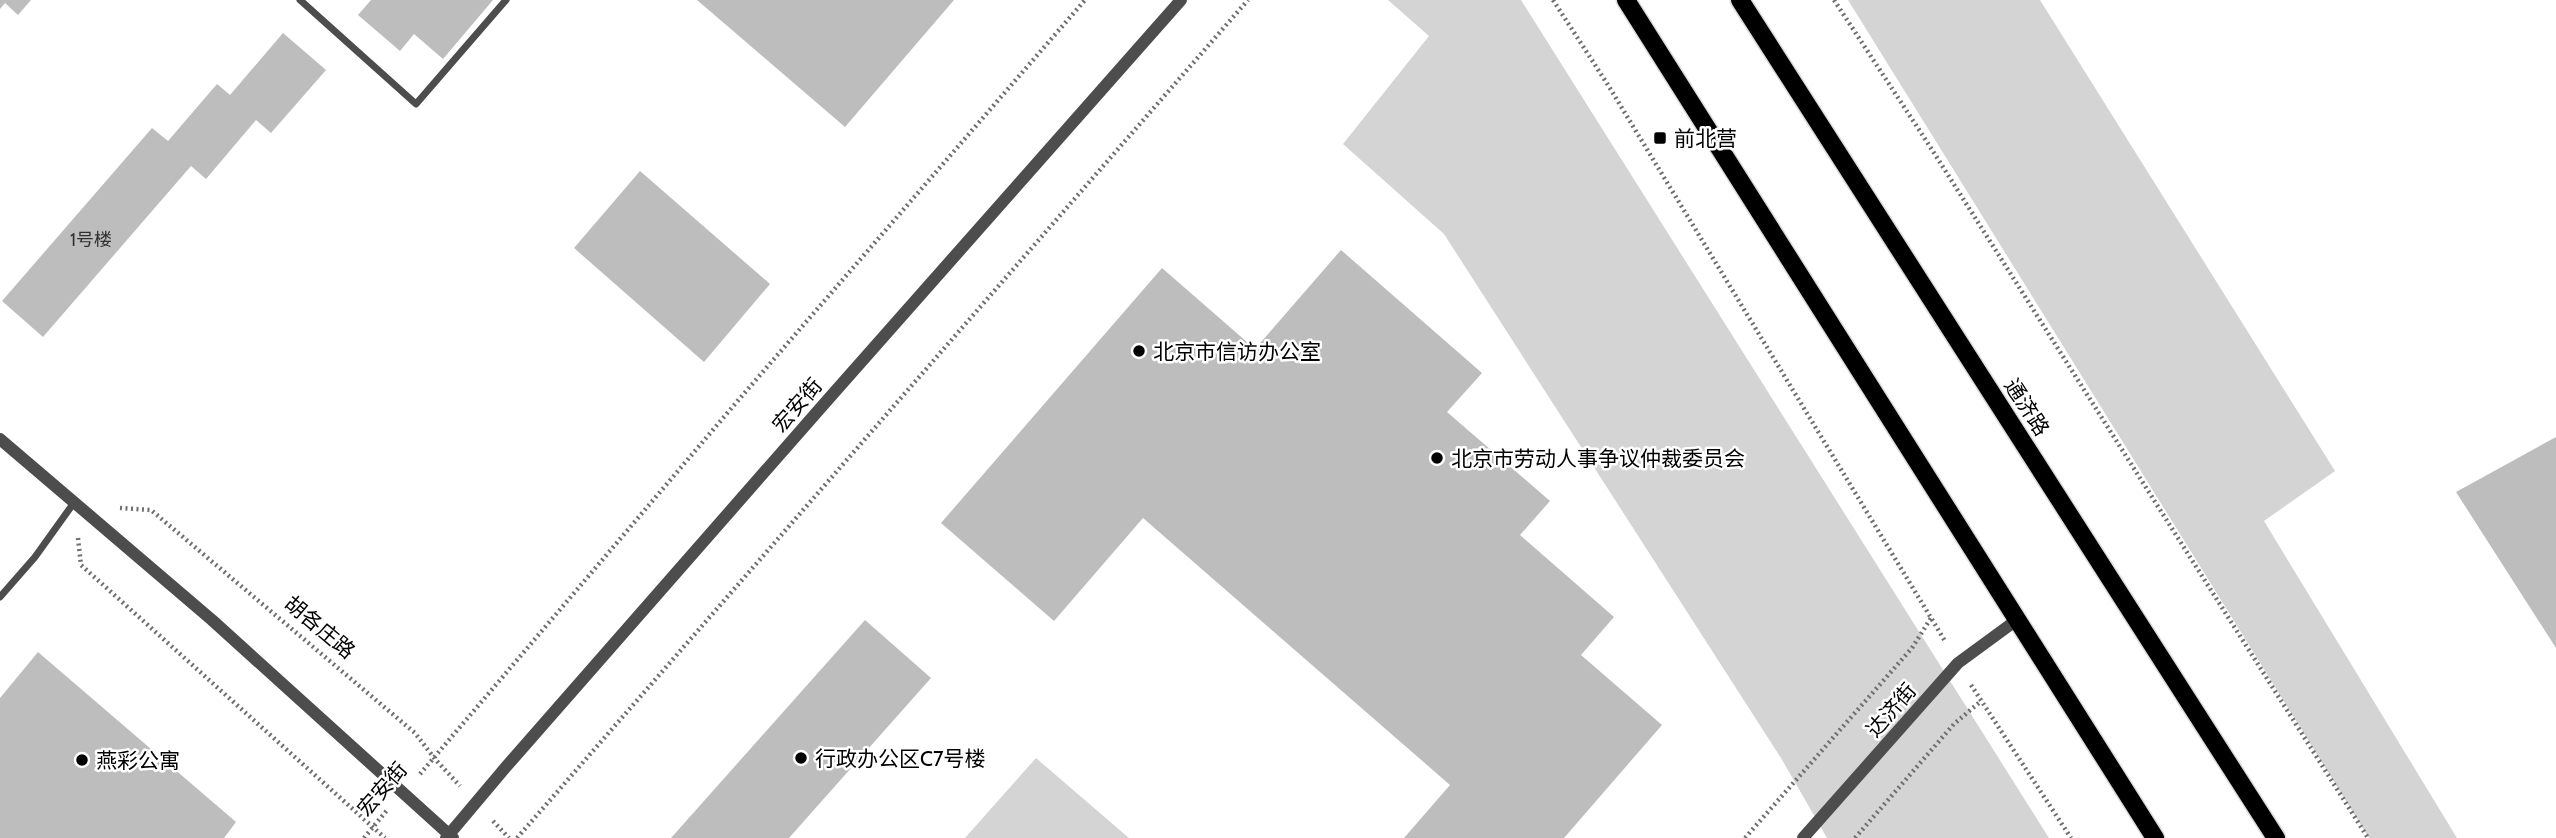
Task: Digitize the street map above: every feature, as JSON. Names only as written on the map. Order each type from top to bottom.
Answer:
[{"type":"main road","points":[[1626,0],[2155,838]]},
{"type":"main road","name":"通济路","points":[[1740,0],[2276,838]]},
{"type":"street","points":[[300,0],[416,104],[506,0]]},
{"type":"street","name":"宏安街","points":[[450,837],[476,802],[1181,0]]},
{"type":"street","points":[[0,439],[212,620],[450,837]]},
{"type":"street","points":[[0,597],[35,557],[73,504]]},
{"type":"street","name":"达济街","points":[[1803,838],[1958,663],[2018,619]]},
{"type":"path","name":"宏安街","points":[[364,838],[402,792],[435,759],[735,404],[1086,0]]},
{"type":"path","points":[[517,838],[1248,0]]},
{"type":"path","points":[[1553,0],[1608,85],[1981,701],[2071,838]]},
{"type":"path","points":[[1834,0],[1929,145],[2368,838]]},
{"type":"path","name":"胡各庄路","points":[[73,504],[151,510],[415,733],[435,759],[509,838]]},
{"type":"path","points":[[73,504],[81,565],[385,838]]},
{"type":"path","name":"达济街","points":[[1745,838],[1912,648],[1931,618]]},
{"type":"path","points":[[1855,838],[1954,724],[1981,701]]},
{"type":"shaded area","points":[[1388,0],[1521,0],[2049,838],[1827,838],[1781,758],[1444,234],[1343,144],[1429,36]]},
{"type":"shaded area","points":[[1848,0],[2040,0],[2335,471],[2264,521],[2457,838],[2369,838]]},
{"type":"shaded area","points":[[1036,758],[1129,838],[965,838]]},
{"type":"building","points":[[0,0],[31,0],[18,15],[5,3],[0,9]]},
{"type":"building","points":[[371,0],[493,0],[443,59],[414,34],[400,51],[358,15]]},
{"type":"building","points":[[697,0],[954,0],[845,127]]},
{"type":"building","points":[[283,33],[326,70],[271,133],[256,120],[206,179],[191,166],[43,337],[2,301],[152,128],[168,141],[217,84],[230,95]]},
{"type":"building","points":[[640,171],[770,284],[704,362],[574,248]]},
{"type":"building","points":[[1341,250],[1482,373],[1447,412],[1550,501],[1520,535],[1614,617],[1581,655],[1662,725],[1564,838],[1404,838],[1450,785],[1143,518],[1054,621],[941,523],[1162,268],[1255,349]]},
{"type":"building","points":[[2556,437],[2556,648],[2456,492]]},
{"type":"building","name":"行政办公区C7号楼","points":[[865,620],[931,678],[789,838],[671,838]]},
{"type":"building","name":"燕彩公寓","points":[[38,652],[236,822],[224,838],[0,838],[0,698]]},
{"type":"place","name":"前北营","points":[[1660,138]]},
{"type":"place","name":"北京市信访办公室","points":[[1139,351]]},
{"type":"place","name":"北京市劳动人事争议仲裁委员会","points":[[1437,458]]},
{"type":"place","name":"行政办公区C7号楼","points":[[801,758]]},
{"type":"place","name":"燕彩公寓","points":[[82,760]]}]
